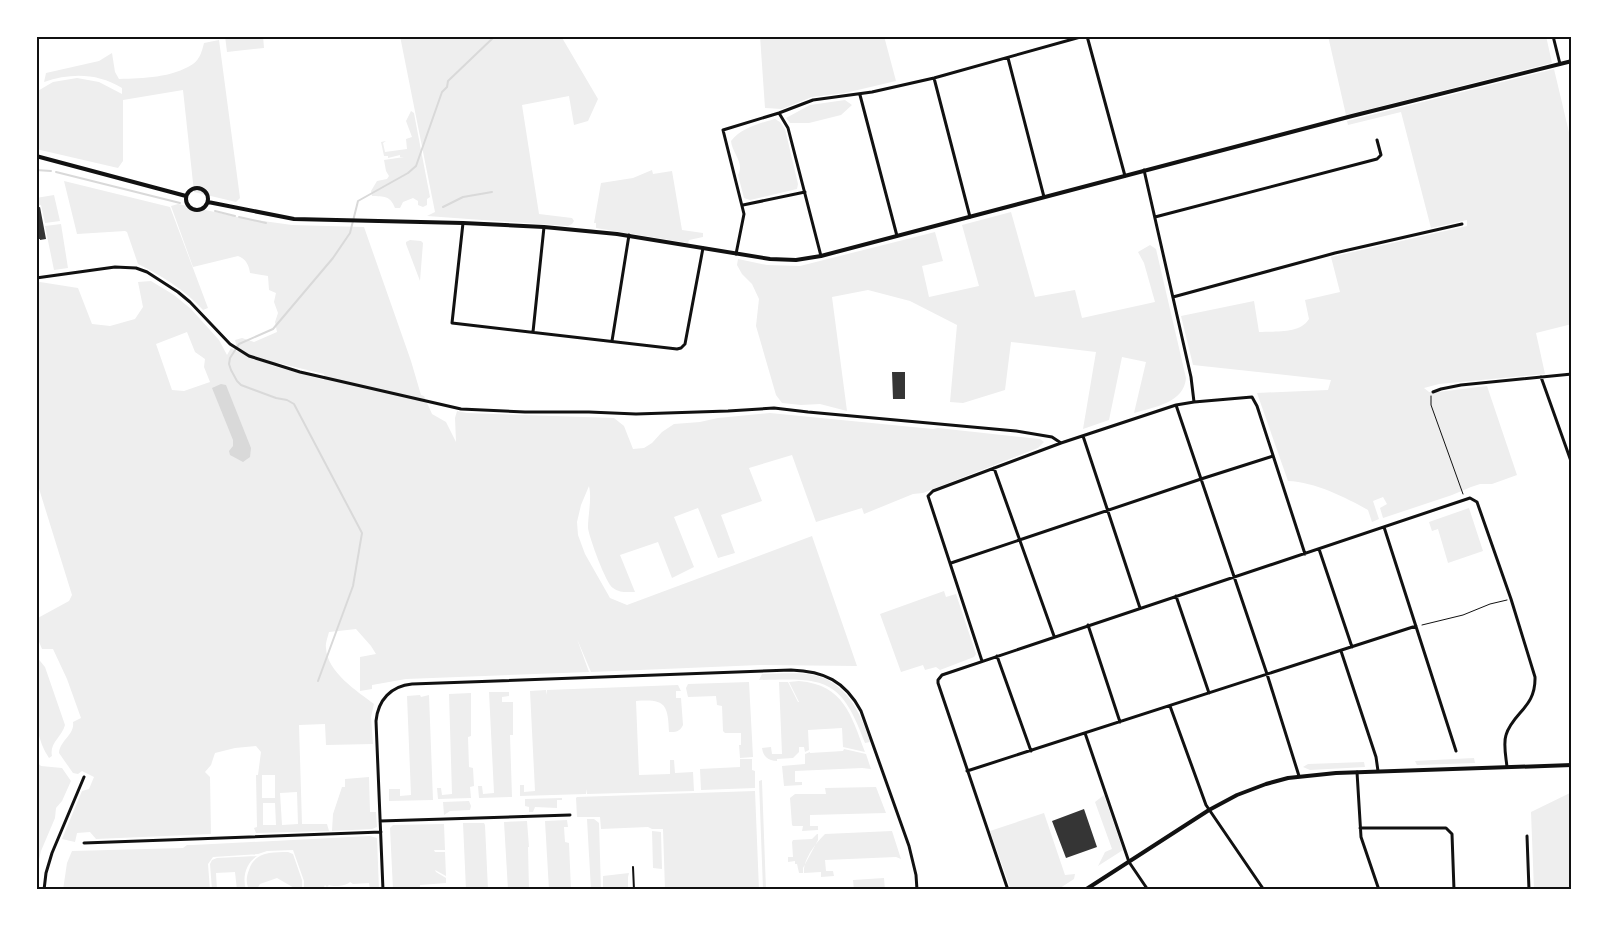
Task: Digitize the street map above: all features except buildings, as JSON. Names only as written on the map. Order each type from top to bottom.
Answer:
[{"type":"street","points":[[736,254],[744,220],[743,205],[723,130],[779,113],[813,100],[860,95],[934,78],[1085,36],[1125,176]]},
{"type":"street","points":[[1553,36],[1560,64]]},
{"type":"street","points":[[1008,58],[1044,197]]},
{"type":"street","points":[[208,202],[283,218],[463,223],[544,227],[629,235],[736,254],[787,260],[821,256],[1144,170],[1572,61]]},
{"type":"street","points":[[934,78],[970,216]]},
{"type":"street","points":[[860,95],[897,236]]},
{"type":"street","points":[[779,113],[788,128],[821,256]]},
{"type":"street","points":[[1155,217],[1377,159],[1381,155],[1377,140]]},
{"type":"street","points":[[36,156],[186,196]]},
{"type":"street","points":[[1144,170],[1191,377],[1194,402]]},
{"type":"street","points":[[200,188],[207,193],[208,202],[204,208],[194,210],[188,206],[186,196],[192,189],[200,188]]},
{"type":"street","points":[[743,205],[805,192]]},
{"type":"street","points":[[463,223],[452,323],[676,349],[683,347],[685,344],[702,248]]},
{"type":"street","points":[[1173,297],[1335,253],[1462,224]]},
{"type":"street","points":[[533,332],[544,227]]},
{"type":"street","points":[[612,341],[629,235]]},
{"type":"street","points":[[36,278],[115,266],[128,266],[140,269],[165,283],[190,302],[234,347],[249,356],[300,372],[469,410],[636,414],[774,408],[1016,431],[1052,437],[1061,443]]},
{"type":"street","points":[[1433,392],[1461,385],[1572,374]]},
{"type":"street","points":[[1541,377],[1572,464]]},
{"type":"street","points":[[982,661],[928,496],[933,491],[1061,443],[1176,405],[1253,398],[1305,554]]},
{"type":"street","points":[[1176,405],[1267,674],[1299,776]]},
{"type":"street","points":[[1084,436],[1140,608]]},
{"type":"street","points":[[951,563],[1273,456]]},
{"type":"street","points":[[994,468],[1054,637]]},
{"type":"street","points":[[1008,890],[938,680],[945,674],[1470,498],[1477,502],[1511,599],[1533,668],[1535,682],[1530,701],[1506,736],[1507,767]]},
{"type":"street","points":[[1384,527],[1456,751]]},
{"type":"street","points":[[1319,549],[1352,647]]},
{"type":"street","points":[[1176,596],[1209,693]]},
{"type":"street","points":[[1088,625],[1120,722]]},
{"type":"street","points":[[967,771],[1416,626]]},
{"type":"street","points":[[1340,651],[1376,757],[1378,771]]},
{"type":"street","points":[[997,656],[1030,751]]},
{"type":"street","points":[[383,890],[376,721],[378,707],[386,696],[398,687],[412,684],[802,670],[825,675],[836,681],[847,690],[862,710],[909,846],[916,875],[916,890]]},
{"type":"street","points":[[1170,706],[1209,810],[1264,890]]},
{"type":"street","points":[[1086,733],[1129,862],[1148,890]]},
{"type":"street","points":[[1085,890],[1226,800],[1252,789],[1299,776],[1378,771],[1572,764]]},
{"type":"street","points":[[1357,772],[1362,841],[1379,890]]},
{"type":"street","points":[[44,890],[48,864],[55,842],[84,777]]},
{"type":"street","points":[[380,821],[570,815]]},
{"type":"street","points":[[1360,828],[1442,827],[1449,830],[1452,834],[1454,890]]},
{"type":"street","points":[[84,843],[380,832]]},
{"type":"street","points":[[1528,836],[1529,890]]},
{"type":"lane","points":[[633,867],[634,890]]},
{"type":"path","points":[[1433,392],[1430,399],[1431,405],[1465,500]]},
{"type":"path","points":[[1416,626],[1463,615],[1490,604],[1511,599]]},
{"type":"shaded area","points":[[225,36],[263,36],[264,48],[227,52]]},
{"type":"shaded area","points":[[400,36],[561,36],[598,99],[588,121],[574,125],[569,96],[522,105],[539,214],[572,218],[574,221],[572,224],[568,226],[427,216],[435,212]]},
{"type":"shaded area","points":[[760,36],[884,36],[896,81],[845,93],[812,97],[782,109],[765,108]]},
{"type":"shaded area","points":[[1328,36],[1546,36],[1552,63],[1346,115]]},
{"type":"shaded area","points":[[219,40],[240,198],[236,202],[194,192],[183,90],[123,100],[123,161],[118,168],[36,149],[36,92],[53,82],[77,78],[99,82],[122,94],[122,88],[103,79],[74,76],[44,82],[46,73],[99,61],[112,53],[115,72],[119,79],[167,75],[193,64],[200,55],[204,43]]},
{"type":"shaded area","points":[[1554,69],[1572,145],[1572,324],[1536,333],[1545,374],[1439,384],[1424,388],[1429,392],[1438,392],[1487,386],[1517,475],[1492,484],[1480,484],[1383,518],[1380,508],[1387,504],[1383,497],[1373,501],[1379,519],[1372,522],[1368,510],[1350,500],[1319,487],[1288,481],[1257,393],[1328,390],[1331,380],[1193,365],[1181,316],[1254,301],[1259,332],[1300,327],[1309,319],[1305,300],[1340,292],[1331,257],[1467,226],[1467,220],[1431,228],[1401,112],[1348,125],[1347,121]]},
{"type":"shaded area","points":[[845,100],[852,105],[841,115],[809,123],[790,123],[786,118],[810,105]]},
{"type":"shaded area","points":[[411,111],[414,113],[430,197],[427,199],[427,205],[423,207],[418,205],[418,201],[413,198],[403,202],[400,208],[395,208],[389,199],[372,196],[371,191],[377,181],[387,179],[389,176],[384,160],[404,157],[400,157],[400,155],[388,158],[388,156],[384,156],[381,142],[386,141],[383,143],[385,152],[407,149],[406,139],[412,137],[406,121]]},
{"type":"shaded area","points":[[775,119],[785,129],[798,184],[797,189],[750,200],[744,198],[738,175],[740,166],[731,141],[745,129]]},
{"type":"shaded area","points":[[652,170],[653,174],[672,171],[682,230],[703,233],[703,237],[689,240],[688,243],[596,228],[596,223],[594,223],[601,183],[633,178]]},
{"type":"shaded area","points":[[64,181],[170,207],[208,308],[203,310],[173,284],[138,264],[127,232],[77,234]]},
{"type":"shaded area","points":[[54,195],[60,221],[45,223],[41,205],[36,206],[36,198]]},
{"type":"shaded area","points":[[178,204],[242,218],[292,225],[364,227],[421,395],[424,396],[432,414],[446,422],[456,442],[455,418],[457,411],[467,413],[614,418],[624,426],[633,449],[644,448],[674,424],[770,413],[938,428],[1040,439],[1044,442],[1038,448],[864,514],[862,508],[816,522],[792,455],[749,468],[762,501],[721,515],[735,553],[718,558],[698,508],[674,517],[694,567],[672,578],[658,542],[620,555],[635,592],[626,592],[613,588],[602,570],[588,528],[589,486],[581,505],[577,522],[578,535],[585,554],[610,598],[627,605],[812,536],[857,666],[760,665],[591,672],[577,639],[589,672],[406,679],[372,685],[372,689],[360,691],[360,657],[376,654],[356,629],[329,632],[326,642],[328,657],[337,673],[374,704],[371,717],[373,744],[326,745],[325,724],[299,725],[302,824],[327,824],[329,831],[256,833],[254,828],[257,827],[256,775],[258,775],[261,752],[256,746],[235,748],[215,753],[211,765],[205,772],[210,777],[211,834],[96,839],[90,832],[77,833],[75,842],[62,839],[82,791],[89,789],[94,777],[82,771],[78,774],[73,773],[59,753],[62,744],[72,731],[73,722],[81,718],[67,679],[53,649],[42,649],[37,637],[36,619],[69,601],[72,595],[36,479],[36,283],[78,288],[92,324],[110,326],[135,319],[143,307],[138,282],[151,281],[174,295],[191,309],[219,340],[227,355],[231,348],[238,352],[235,340],[242,338],[254,342],[277,332],[275,322],[278,313],[274,302],[276,293],[269,290],[268,276],[250,273],[247,263],[238,256],[193,267],[171,206]],"holes":[[[187,332],[195,352],[205,359],[204,367],[210,382],[184,391],[172,390],[156,344]],[[278,363],[324,374],[324,380],[270,365]],[[262,775],[275,775],[275,798],[262,798]],[[297,792],[298,824],[282,825],[280,793]],[[263,803],[275,803],[276,825],[263,825]]]},
{"type":"shaded area","points":[[1011,212],[1035,297],[1075,290],[1082,318],[1155,302],[1144,263],[1138,252],[1150,245],[1156,249],[1186,378],[1180,393],[1167,403],[1134,413],[1146,362],[1122,357],[1109,420],[1083,429],[1096,352],[1011,342],[1005,390],[963,403],[950,402],[957,325],[910,301],[868,290],[832,297],[847,411],[820,404],[782,403],[776,395],[756,326],[759,299],[752,284],[742,274],[737,265],[738,259],[767,265],[800,266],[935,232],[943,261],[922,266],[929,297],[979,286],[962,225]]},
{"type":"shaded area","points":[[61,224],[68,268],[54,270],[45,226]]},
{"type":"shaded area","points":[[410,240],[423,243],[420,281],[406,244]]},
{"type":"shaded area","points":[[221,384],[226,385],[251,448],[250,457],[243,462],[230,455],[229,451],[233,446],[233,440],[212,388]]},
{"type":"shaded area","points":[[1469,508],[1483,551],[1448,563],[1438,529],[1432,531],[1429,522]]},
{"type":"shaded area","points":[[944,591],[946,597],[956,594],[976,654],[974,657],[940,670],[936,667],[925,670],[923,665],[901,672],[880,614]]},
{"type":"shaded area","points":[[36,656],[45,667],[65,725],[52,747],[52,756],[49,758],[39,735],[35,709]]},
{"type":"shaded area","points":[[762,674],[807,674],[824,678],[834,684],[843,691],[856,709],[870,742],[865,743],[847,705],[838,694],[827,686],[800,680],[759,680]]},
{"type":"shaded area","points":[[799,681],[814,684],[836,695],[850,714],[865,752],[843,747],[842,728],[808,730],[809,750],[805,752],[804,747],[799,747],[799,752],[793,758],[777,759],[777,761],[766,757],[762,748],[771,747],[772,754],[782,754],[779,682],[788,682],[799,702],[789,682]]},
{"type":"shaded area","points":[[749,682],[753,757],[740,758],[739,745],[741,745],[741,733],[725,733],[723,731],[722,706],[717,705],[716,696],[688,697],[686,688],[688,684]]},
{"type":"shaded area","points":[[678,685],[681,691],[676,691],[676,698],[681,698],[683,725],[677,731],[669,732],[668,715],[663,705],[653,701],[636,701],[639,775],[670,774],[670,760],[674,760],[675,773],[693,772],[694,791],[587,794],[586,789],[586,794],[520,796],[520,785],[524,785],[524,792],[535,791],[530,691],[546,690],[547,695],[547,690]]},
{"type":"shaded area","points":[[489,692],[509,692],[509,696],[502,697],[502,702],[513,702],[513,735],[510,735],[512,797],[479,798],[478,786],[482,786],[483,794],[494,793]]},
{"type":"shaded area","points":[[471,693],[471,736],[468,737],[469,767],[473,768],[474,786],[470,787],[471,798],[438,799],[437,788],[441,788],[442,795],[452,794],[449,694]]},
{"type":"shaded area","points":[[420,695],[421,697],[429,695],[433,800],[389,801],[389,789],[400,789],[400,796],[411,795],[407,696]]},
{"type":"shaded area","points":[[844,749],[866,754],[871,769],[795,771],[795,782],[802,782],[802,785],[784,786],[782,766],[805,764],[805,754],[810,752],[843,751]]},
{"type":"shaded area","points":[[1474,758],[1475,763],[1417,765],[1415,761]]},
{"type":"shaded area","points":[[740,759],[752,759],[752,770],[755,771],[755,788],[701,790],[700,769],[740,767]]},
{"type":"shaded area","points":[[36,762],[41,766],[62,768],[71,781],[62,801],[56,808],[55,818],[41,851],[36,872]]},
{"type":"shaded area","points":[[1364,762],[1365,767],[1310,770],[1303,767],[1308,764]]},
{"type":"shaded area","points":[[369,777],[370,812],[376,812],[377,827],[372,829],[332,831],[333,814],[342,787],[345,787],[345,779]]},
{"type":"shaded area","points":[[762,780],[766,890],[763,890],[759,781]]},
{"type":"shaded area","points":[[876,787],[886,813],[810,815],[810,826],[818,826],[818,830],[802,831],[803,826],[792,825],[790,798],[795,794],[826,794],[825,788]]},
{"type":"shaded area","points":[[755,791],[759,890],[665,890],[663,829],[648,827],[601,829],[600,817],[577,817],[577,797]]},
{"type":"shaded area","points":[[1572,792],[1572,890],[1534,890],[1531,812]]},
{"type":"shaded area","points":[[1104,795],[1123,850],[1098,866],[1105,852],[1112,849],[1095,802]]},
{"type":"shaded area","points":[[562,798],[562,800],[557,800],[557,808],[535,807],[533,812],[529,812],[529,807],[525,806],[525,799]]},
{"type":"shaded area","points":[[469,801],[470,810],[450,811],[444,815],[443,802]]},
{"type":"shaded area","points":[[1044,813],[1065,875],[1075,874],[1074,879],[1057,890],[1011,890],[990,831]]},
{"type":"shaded area","points":[[587,819],[594,819],[599,823],[601,890],[591,890]]},
{"type":"shaded area","points":[[567,820],[568,827],[564,827],[565,842],[569,843],[571,890],[549,890],[545,821]]},
{"type":"shaded area","points":[[527,821],[529,890],[508,890],[504,822]]},
{"type":"shaded area","points":[[463,823],[484,823],[485,825],[488,890],[466,890]]},
{"type":"shaded area","points":[[444,824],[445,850],[434,850],[435,852],[445,852],[446,876],[435,870],[446,878],[446,883],[420,885],[420,890],[393,890],[390,828],[393,825]]},
{"type":"shaded area","points":[[652,831],[661,832],[662,869],[653,868]]},
{"type":"shaded area","points":[[892,831],[901,859],[896,857],[825,860],[826,871],[833,871],[834,876],[821,877],[821,872],[804,873],[808,857],[825,834]]},
{"type":"shaded area","points":[[817,834],[818,840],[803,868],[803,873],[799,873],[795,861],[788,862],[788,857],[793,857],[792,842],[793,840],[812,839]]},
{"type":"shaded area","points":[[370,836],[377,838],[379,890],[370,890],[369,883],[353,884],[350,882],[343,885],[329,885],[327,887],[325,885],[324,887],[304,890],[304,881],[293,850],[213,857],[208,864],[210,890],[63,890],[67,863],[72,851],[183,848],[187,845]]},
{"type":"shaded area","points":[[288,852],[293,854],[302,880],[302,888],[296,889],[277,878],[260,884],[257,889],[249,890],[247,875],[251,864],[259,856]]},
{"type":"shaded area","points":[[257,856],[250,862],[246,871],[244,880],[246,890],[237,890],[235,872],[216,873],[217,890],[212,890],[210,864],[212,860],[217,858]]},
{"type":"shaded area","points":[[629,873],[628,890],[603,890],[603,876]]},
{"type":"shaded area","points":[[884,878],[885,890],[854,890],[853,880]]},
{"type":"waterway","points":[[318,681],[353,586],[362,533],[294,404],[241,385],[231,370],[230,358],[239,344],[273,329],[333,258],[350,233],[358,201],[408,173],[416,166],[442,92],[447,87],[448,81],[495,36]]},
{"type":"waterway","points":[[36,170],[51,171]]},
{"type":"waterway","points":[[56,172],[180,203]]},
{"type":"waterway","points":[[443,207],[463,197],[492,192]]},
{"type":"waterway","points":[[215,211],[235,216]]},
{"type":"waterway","points":[[239,217],[266,223]]}]
